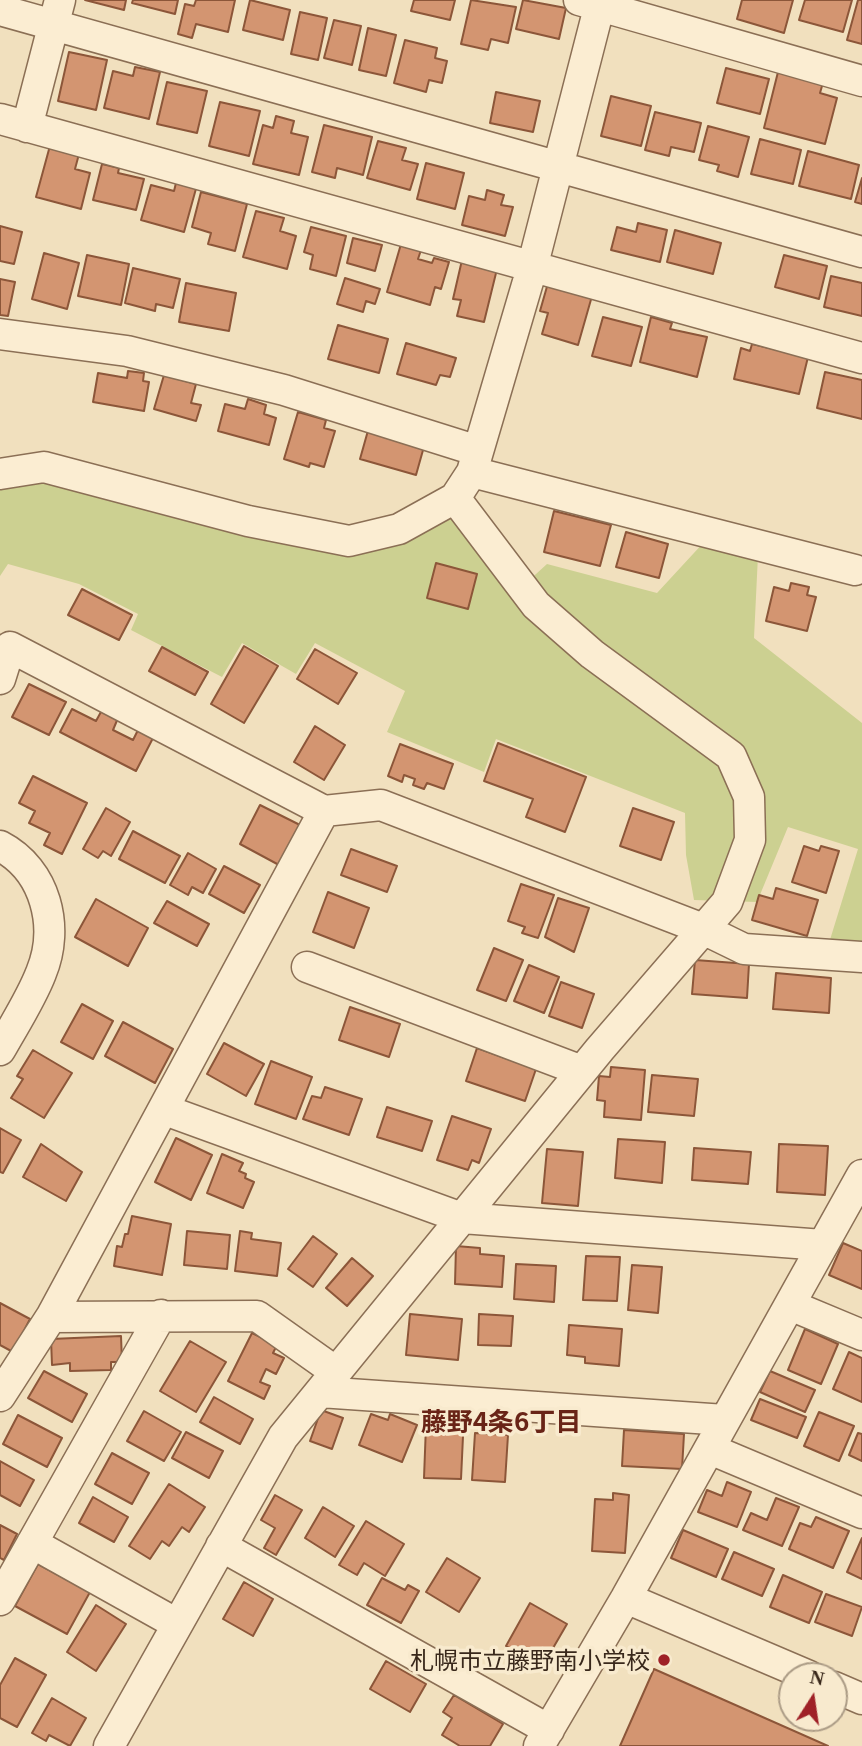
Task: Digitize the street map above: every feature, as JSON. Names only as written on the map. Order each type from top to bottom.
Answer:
[{"type":"street","points":[[0,474],[44,467],[248,521],[349,541],[399,530],[455,498],[475,462],[558,169],[593,2],[862,81]]},
{"type":"street","points":[[0,10],[57,13],[558,169],[862,252]]},
{"type":"street","points":[[57,13],[14,123],[862,358]]},
{"type":"street","points":[[0,334],[127,351],[284,390],[475,462],[855,570]]},
{"type":"street","points":[[108,1746],[284,1437],[582,1071],[727,902],[750,840],[749,797],[731,756],[592,654],[536,605],[455,498]]},
{"type":"street","points":[[0,679],[10,647],[324,811],[382,805],[703,929],[744,949],[862,957]]},
{"type":"street","points":[[0,1396],[51,1317],[324,811]]},
{"type":"street","points":[[0,846],[9,851],[38,880],[51,921],[42,971],[9,1011],[0,1050]]},
{"type":"street","points":[[307,967],[582,1071]]},
{"type":"street","points":[[165,1110],[462,1218],[823,1245]]},
{"type":"street","points":[[221,1546],[544,1738],[626,1598],[862,1175]]},
{"type":"street","points":[[790,1305],[862,1335]]},
{"type":"street","points":[[0,1600],[161,1315]]},
{"type":"street","points":[[51,1317],[257,1316],[328,1382],[725,1420]]},
{"type":"street","points":[[710,1449],[862,1513]]},
{"type":"street","points":[[32,1543],[177,1624]]},
{"type":"street","points":[[626,1598],[778,1663]]},
{"type":"green space","points":[[42,480],[360,554],[403,543],[458,515],[514,594],[547,564],[657,593],[705,541],[758,555],[754,638],[862,723],[862,946],[829,943],[858,849],[788,827],[757,902],[694,900],[686,855],[685,813],[496,739],[484,772],[387,732],[405,691],[315,643],[296,674],[242,643],[222,677],[131,630],[138,614],[79,584],[8,564],[0,576],[0,485]]},
{"type":"building","points":[[85,0],[126,0],[124,10]]},
{"type":"building","points":[[133,0],[178,0],[175,14],[132,3]]},
{"type":"building","points":[[196,0],[235,0],[228,32],[196,24],[192,38],[178,34],[185,4],[194,6]]},
{"type":"building","points":[[250,0],[290,10],[283,40],[243,30]]},
{"type":"building","points":[[414,0],[455,0],[450,20],[411,11]]},
{"type":"building","points":[[471,0],[516,7],[508,43],[491,39],[488,50],[461,44]]},
{"type":"building","points":[[523,0],[566,8],[559,39],[516,29]]},
{"type":"building","points":[[742,0],[793,0],[784,33],[737,19]]},
{"type":"building","points":[[805,0],[852,0],[843,32],[799,20]]},
{"type":"building","points":[[858,0],[862,0],[862,44],[847,40]]},
{"type":"building","points":[[300,12],[327,18],[318,60],[291,54]]},
{"type":"building","points":[[334,20],[361,26],[352,65],[324,58]]},
{"type":"building","points":[[368,28],[396,35],[386,76],[359,70]]},
{"type":"building","points":[[405,40],[437,48],[435,58],[447,61],[442,83],[429,80],[426,92],[394,83]]},
{"type":"building","points":[[69,52],[107,60],[96,110],[58,101]]},
{"type":"building","points":[[135,67],[160,72],[149,119],[104,108],[113,71],[133,76]]},
{"type":"building","points":[[726,68],[769,79],[760,114],[717,103]]},
{"type":"building","points":[[779,68],[824,79],[820,93],[837,98],[825,144],[764,128]]},
{"type":"building","points":[[167,82],[207,91],[197,133],[157,124]]},
{"type":"building","points":[[496,92],[540,101],[533,132],[490,123]]},
{"type":"building","points":[[611,96],[651,106],[641,146],[601,136]]},
{"type":"building","points":[[220,102],[260,111],[249,156],[209,146]]},
{"type":"building","points":[[655,112],[701,123],[694,152],[671,147],[669,156],[645,150]]},
{"type":"building","points":[[276,116],[294,121],[291,133],[308,137],[299,175],[253,164],[263,125],[273,128]]},
{"type":"building","points":[[324,125],[372,137],[363,175],[337,168],[335,178],[312,172]]},
{"type":"building","points":[[708,126],[749,137],[738,177],[717,171],[719,165],[699,160]]},
{"type":"building","points":[[760,139],[801,150],[793,184],[751,174]]},
{"type":"building","points":[[378,141],[406,148],[402,160],[418,164],[410,190],[367,178]]},
{"type":"building","points":[[51,142],[79,154],[75,169],[90,173],[81,209],[36,197]]},
{"type":"building","points":[[808,151],[859,165],[851,199],[799,186]]},
{"type":"building","points":[[426,163],[464,173],[455,209],[417,199]]},
{"type":"building","points":[[102,164],[119,168],[118,173],[144,179],[136,210],[93,200]]},
{"type":"building","points":[[862,178],[862,204],[855,202]]},
{"type":"building","points":[[177,179],[197,185],[184,232],[141,220],[151,185],[174,191]]},
{"type":"building","points":[[487,190],[504,195],[501,205],[513,207],[505,236],[462,225],[469,196],[485,200]]},
{"type":"building","points":[[201,192],[247,204],[235,251],[208,244],[211,233],[192,227]]},
{"type":"building","points":[[256,211],[284,218],[280,231],[296,236],[287,269],[243,257]]},
{"type":"building","points":[[638,223],[667,230],[660,262],[611,250],[617,227],[636,232]]},
{"type":"building","points":[[0,226],[22,232],[14,264],[0,261]]},
{"type":"building","points":[[311,227],[346,236],[336,276],[310,269],[313,255],[304,252]]},
{"type":"building","points":[[675,230],[721,243],[713,274],[667,262]]},
{"type":"building","points":[[353,238],[382,245],[375,271],[347,263]]},
{"type":"building","points":[[401,244],[421,250],[418,259],[432,263],[434,258],[449,262],[441,289],[435,287],[430,305],[387,292]]},
{"type":"building","points":[[44,253],[79,263],[67,309],[32,299]]},
{"type":"building","points":[[87,255],[129,264],[121,305],[78,296]]},
{"type":"building","points":[[784,255],[827,266],[819,299],[775,287]]},
{"type":"building","points":[[462,260],[497,269],[484,322],[457,316],[461,300],[453,299]]},
{"type":"building","points":[[133,268],[180,279],[173,308],[156,304],[155,311],[125,303]]},
{"type":"building","points":[[831,276],[862,283],[862,316],[824,307]]},
{"type":"building","points":[[345,278],[380,289],[375,304],[366,301],[363,312],[337,304]]},
{"type":"building","points":[[0,279],[15,282],[8,316],[0,315]]},
{"type":"building","points":[[186,283],[236,293],[229,331],[179,322]]},
{"type":"building","points":[[548,283],[592,296],[578,345],[542,334],[548,313],[540,311]]},
{"type":"building","points":[[603,317],[642,327],[631,366],[592,356]]},
{"type":"building","points":[[651,317],[672,323],[670,329],[707,337],[697,377],[640,362]]},
{"type":"building","points":[[338,325],[388,339],[379,373],[328,359]]},
{"type":"building","points":[[406,343],[456,358],[450,377],[440,375],[436,385],[397,374]]},
{"type":"building","points":[[752,344],[808,357],[799,394],[734,379],[741,348],[750,351]]},
{"type":"building","points":[[128,371],[144,373],[143,381],[149,382],[144,411],[93,402],[98,373],[127,378]]},
{"type":"building","points":[[825,372],[862,380],[862,419],[817,408]]},
{"type":"building","points":[[164,375],[196,384],[191,403],[201,405],[196,421],[154,409]]},
{"type":"building","points":[[248,399],[266,405],[264,414],[276,418],[269,445],[218,431],[225,404],[245,409]]},
{"type":"building","points":[[298,412],[326,420],[324,428],[335,431],[324,467],[310,463],[309,467],[284,459]]},
{"type":"building","points":[[369,427],[425,443],[416,475],[360,459]]},
{"type":"building","points":[[554,511],[611,525],[600,566],[544,552]]},
{"type":"building","points":[[626,532],[668,544],[659,578],[616,567]]},
{"type":"building","points":[[436,563],[477,574],[468,609],[427,598]]},
{"type":"building","points":[[791,583],[809,587],[807,595],[816,597],[807,631],[766,621],[774,587],[789,591]]},
{"type":"building","points":[[82,589],[132,615],[119,640],[68,615]]},
{"type":"building","points":[[244,646],[278,666],[244,723],[211,704]]},
{"type":"building","points":[[162,647],[208,672],[195,695],[149,671]]},
{"type":"building","points":[[315,649],[357,673],[338,704],[297,679]]},
{"type":"building","points":[[29,684],[66,702],[49,735],[12,717]]},
{"type":"building","points":[[72,709],[96,721],[102,710],[118,718],[113,730],[133,740],[138,730],[153,738],[136,771],[60,732]]},
{"type":"building","points":[[315,726],[345,745],[324,780],[294,762]]},
{"type":"building","points":[[498,743],[586,777],[565,832],[526,817],[533,799],[484,781]]},
{"type":"building","points":[[400,744],[453,764],[444,789],[427,783],[424,789],[413,785],[415,779],[404,775],[402,782],[388,776]]},
{"type":"building","points":[[33,776],[87,803],[62,854],[44,845],[50,833],[29,823],[35,811],[19,803]]},
{"type":"building","points":[[260,805],[300,825],[279,865],[240,844]]},
{"type":"building","points":[[106,808],[130,822],[111,856],[103,851],[98,858],[83,849]]},
{"type":"building","points":[[633,808],[674,822],[661,860],[620,846]]},
{"type":"building","points":[[133,831],[180,856],[165,883],[119,859]]},
{"type":"building","points":[[804,846],[819,851],[821,846],[839,851],[826,893],[792,882]]},
{"type":"building","points":[[351,849],[397,866],[387,892],[341,875]]},
{"type":"building","points":[[188,853],[216,869],[203,893],[192,887],[188,895],[170,885]]},
{"type":"building","points":[[224,866],[260,885],[244,913],[209,894]]},
{"type":"building","points":[[521,884],[554,895],[538,938],[522,933],[525,927],[508,921]]},
{"type":"building","points":[[776,888],[818,900],[807,936],[752,920],[759,895],[773,899]]},
{"type":"building","points":[[328,892],[369,908],[354,948],[313,932]]},
{"type":"building","points":[[558,898],[589,908],[574,952],[545,937]]},
{"type":"building","points":[[96,899],[148,928],[128,966],[75,937]]},
{"type":"building","points":[[167,901],[209,924],[197,946],[154,923]]},
{"type":"building","points":[[494,948],[523,960],[506,1001],[477,990]]},
{"type":"building","points":[[695,960],[749,964],[747,998],[692,994]]},
{"type":"building","points":[[529,965],[559,977],[544,1013],[514,1001]]},
{"type":"building","points":[[776,973],[831,978],[829,1013],[773,1009]]},
{"type":"building","points":[[561,982],[594,994],[582,1028],[549,1016]]},
{"type":"building","points":[[82,1004],[113,1021],[93,1059],[61,1042]]},
{"type":"building","points":[[350,1007],[400,1024],[389,1057],[339,1040]]},
{"type":"building","points":[[123,1022],[173,1049],[155,1083],[105,1056]]},
{"type":"building","points":[[224,1043],[264,1064],[246,1096],[207,1074]]},
{"type":"building","points":[[477,1048],[536,1069],[525,1101],[466,1081]]},
{"type":"building","points":[[33,1050],[72,1073],[44,1118],[11,1098],[23,1079],[17,1076]]},
{"type":"building","points":[[271,1061],[312,1077],[296,1119],[255,1104]]},
{"type":"building","points":[[611,1067],[645,1070],[641,1120],[604,1117],[605,1101],[597,1100],[599,1076],[610,1077]]},
{"type":"building","points":[[652,1075],[698,1079],[694,1116],[648,1112]]},
{"type":"building","points":[[325,1087],[362,1099],[349,1135],[303,1119],[312,1096],[321,1098]]},
{"type":"building","points":[[387,1107],[432,1121],[422,1151],[377,1137]]},
{"type":"building","points":[[452,1116],[491,1129],[479,1163],[472,1160],[468,1170],[437,1160]]},
{"type":"building","points":[[0,1128],[21,1140],[3,1173],[0,1172]]},
{"type":"building","points":[[176,1138],[212,1155],[191,1200],[155,1182]]},
{"type":"building","points":[[618,1139],[665,1142],[662,1183],[615,1178]]},
{"type":"building","points":[[41,1144],[82,1172],[66,1201],[23,1177]]},
{"type":"building","points":[[779,1144],[828,1146],[825,1195],[777,1192]]},
{"type":"building","points":[[694,1148],[751,1152],[748,1184],[692,1180]]},
{"type":"building","points":[[547,1149],[583,1152],[578,1206],[542,1203]]},
{"type":"building","points":[[222,1154],[243,1163],[239,1171],[254,1182],[243,1208],[207,1193]]},
{"type":"building","points":[[132,1216],[171,1224],[162,1275],[114,1266],[117,1246],[122,1247]]},
{"type":"building","points":[[187,1231],[230,1235],[227,1269],[184,1265]]},
{"type":"building","points":[[240,1231],[252,1233],[251,1239],[281,1243],[277,1276],[235,1271]]},
{"type":"building","points":[[313,1236],[337,1254],[313,1287],[288,1269]]},
{"type":"building","points":[[843,1243],[862,1251],[862,1289],[829,1275]]},
{"type":"building","points":[[456,1246],[480,1248],[480,1254],[504,1256],[502,1287],[455,1284]]},
{"type":"building","points":[[586,1256],[620,1257],[617,1301],[583,1300]]},
{"type":"building","points":[[352,1258],[373,1276],[347,1306],[326,1288]]},
{"type":"building","points":[[516,1264],[556,1266],[554,1302],[514,1299]]},
{"type":"building","points":[[632,1265],[662,1267],[658,1313],[628,1310]]},
{"type":"building","points":[[0,1303],[30,1319],[13,1352],[0,1345]]},
{"type":"building","points":[[410,1314],[462,1319],[458,1360],[406,1355]]},
{"type":"building","points":[[479,1314],[513,1316],[511,1346],[478,1345]]},
{"type":"building","points":[[569,1325],[622,1329],[619,1366],[585,1363],[585,1357],[567,1355]]},
{"type":"building","points":[[805,1329],[838,1344],[821,1384],[788,1370]]},
{"type":"building","points":[[252,1333],[277,1345],[273,1353],[284,1358],[276,1374],[266,1369],[260,1382],[270,1386],[264,1399],[228,1381]]},
{"type":"building","points":[[121,1336],[122,1362],[111,1362],[111,1370],[70,1371],[70,1363],[52,1365],[51,1339]]},
{"type":"building","points":[[190,1341],[226,1362],[196,1412],[160,1391]]},
{"type":"building","points":[[849,1352],[862,1358],[862,1402],[833,1389]]},
{"type":"building","points":[[44,1371],[87,1394],[72,1422],[28,1398]]},
{"type":"building","points":[[770,1371],[815,1390],[805,1412],[760,1392]]},
{"type":"building","points":[[214,1397],[253,1419],[240,1444],[200,1422]]},
{"type":"building","points":[[760,1399],[806,1417],[797,1438],[751,1420]]},
{"type":"building","points":[[321,1410],[343,1418],[332,1449],[310,1441]]},
{"type":"building","points":[[144,1411],[181,1432],[164,1461],[127,1441]]},
{"type":"building","points":[[819,1412],[854,1426],[839,1461],[804,1446]]},
{"type":"building","points":[[371,1414],[388,1420],[390,1414],[417,1425],[402,1462],[359,1445]]},
{"type":"building","points":[[447,1414],[464,1415],[461,1479],[424,1478],[426,1425],[447,1423]]},
{"type":"building","points":[[18,1415],[62,1438],[47,1467],[3,1444]]},
{"type":"building","points":[[624,1430],[684,1434],[682,1469],[622,1466]]},
{"type":"building","points":[[186,1432],[223,1451],[209,1478],[172,1458]]},
{"type":"building","points":[[475,1433],[508,1435],[505,1482],[472,1480]]},
{"type":"building","points":[[858,1433],[862,1434],[862,1461],[849,1455]]},
{"type":"building","points":[[112,1453],[149,1473],[132,1504],[95,1484]]},
{"type":"building","points":[[0,1461],[34,1480],[20,1506],[0,1495]]},
{"type":"building","points":[[727,1482],[751,1492],[737,1527],[698,1512],[707,1490],[722,1496]]},
{"type":"building","points":[[169,1484],[205,1507],[189,1532],[182,1527],[169,1546],[162,1541],[150,1559],[129,1546]]},
{"type":"building","points":[[613,1493],[629,1495],[625,1553],[592,1551],[595,1499],[613,1500]]},
{"type":"building","points":[[275,1495],[302,1510],[276,1555],[264,1548],[275,1528],[261,1520]]},
{"type":"building","points":[[93,1497],[128,1517],[114,1542],[79,1523]]},
{"type":"building","points":[[776,1498],[799,1507],[782,1546],[743,1530],[751,1513],[767,1520]]},
{"type":"building","points":[[323,1507],[354,1526],[335,1557],[305,1538]]},
{"type":"building","points":[[816,1517],[849,1531],[833,1568],[789,1549],[800,1523],[811,1527]]},
{"type":"building","points":[[366,1521],[404,1544],[385,1576],[364,1563],[357,1575],[339,1565]]},
{"type":"building","points":[[0,1525],[17,1534],[4,1560],[0,1558]]},
{"type":"building","points":[[683,1530],[728,1549],[716,1577],[671,1558]]},
{"type":"building","points":[[862,1538],[862,1579],[847,1572]]},
{"type":"building","points":[[734,1552],[774,1569],[762,1596],[722,1579]]},
{"type":"building","points":[[447,1558],[480,1578],[459,1612],[426,1592]]},
{"type":"building","points":[[38,1564],[90,1592],[67,1634],[15,1606]]},
{"type":"building","points":[[783,1575],[822,1592],[809,1623],[770,1607]]},
{"type":"building","points":[[382,1578],[405,1590],[408,1585],[419,1591],[401,1623],[367,1605]]},
{"type":"building","points":[[244,1582],[273,1599],[253,1636],[223,1619]]},
{"type":"building","points":[[826,1594],[862,1607],[852,1636],[815,1622]]},
{"type":"building","points":[[530,1603],[567,1624],[542,1667],[506,1646]]},
{"type":"building","points":[[96,1605],[126,1624],[96,1671],[67,1652]]},
{"type":"building","points":[[15,1658],[46,1675],[17,1727],[0,1718],[0,1685]]},
{"type":"building","points":[[386,1661],[426,1684],[410,1712],[370,1689]]},
{"type":"building","points":[[654,1669],[778,1724],[778,1732],[796,1732],[828,1746],[620,1746]]},
{"type":"building","points":[[454,1695],[503,1724],[490,1746],[460,1746],[442,1735],[452,1718],[443,1712]]},
{"type":"building","points":[[52,1698],[86,1718],[70,1746],[49,1735],[46,1741],[32,1733]]},
{"type":"place","name":"札幌市立藤野南小学校","points":[[664,1660]]},
{"type":"district","name":"藤野4条6丁目","points":[[501,1421]]}]
